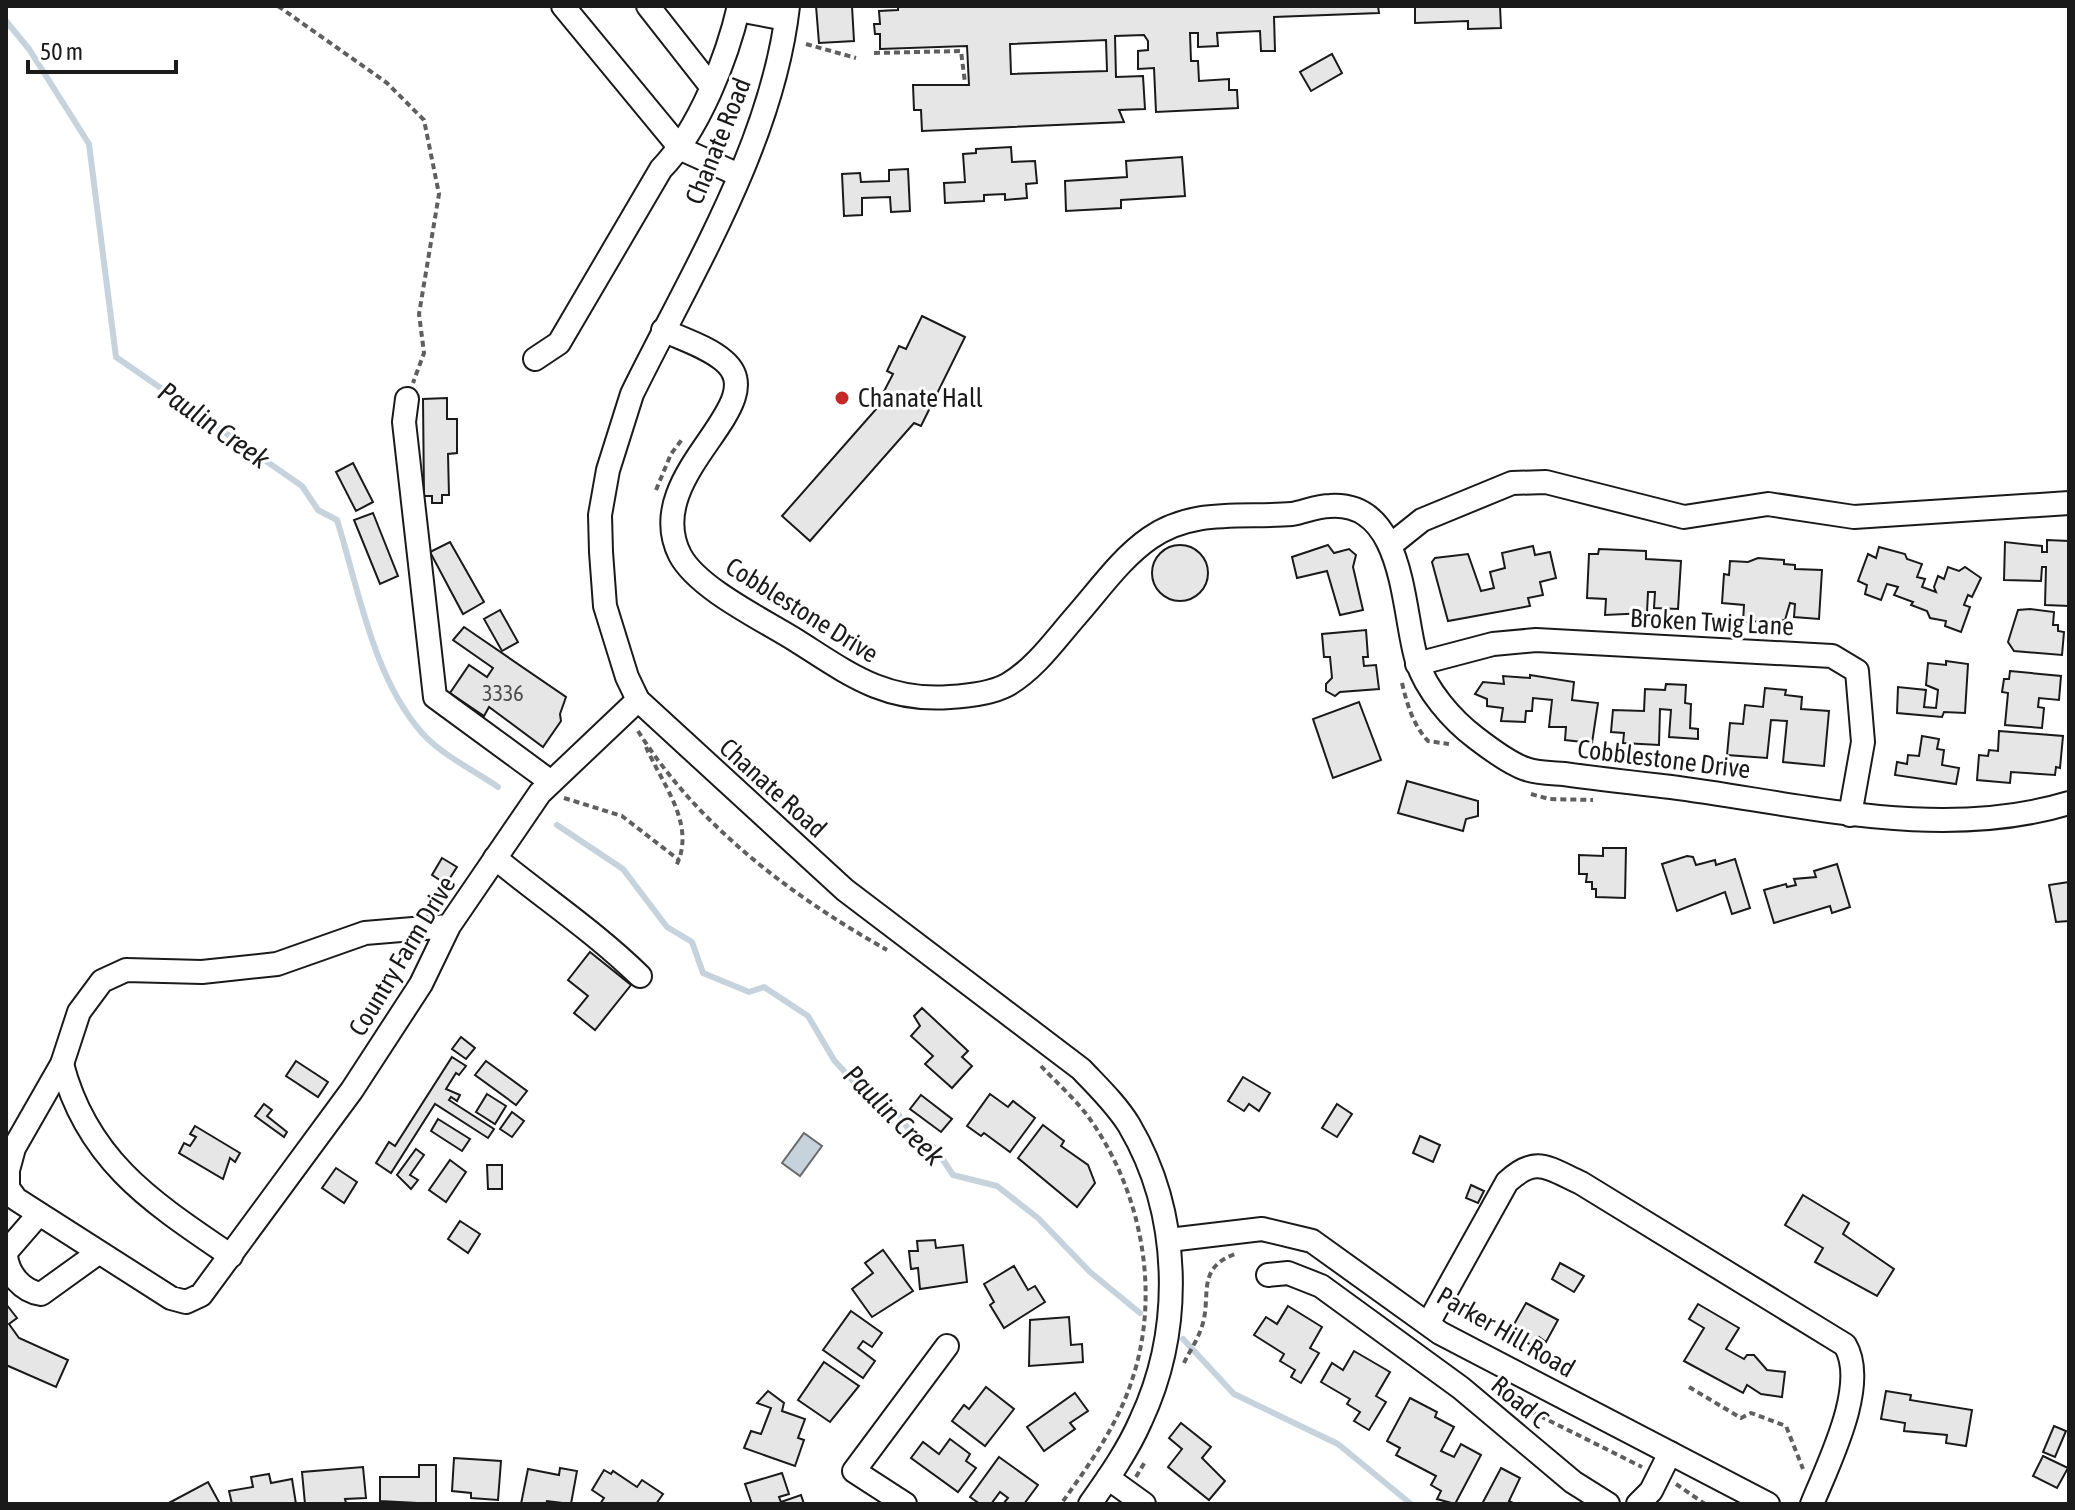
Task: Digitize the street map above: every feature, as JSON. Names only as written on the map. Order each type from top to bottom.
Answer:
[{"type":"street","points":[[563,6],[681,149],[739,175]]},
{"type":"street","points":[[648,6],[710,85]]},
{"type":"street","points":[[535,359],[559,343],[661,169],[681,149],[730,44],[738,8],[787,12]]},
{"type":"street","name":"Chanate Road","points":[[787,12],[769,94],[739,175],[620,426],[600,515],[605,606],[627,677],[638,700],[845,890],[1047,1041],[1110,1099],[1141,1148],[1157,1190],[1169,1240],[1172,1283],[1160,1368],[1142,1419],[1090,1504]]},
{"type":"street","name":"Cobblestone Drive","points":[[663,330],[722,358],[735,379],[731,408],[678,488],[673,516],[680,554],[700,579],[861,681],[890,693],[928,699],[972,695],[1005,686],[1033,665],[1130,555],[1149,538],[1191,517],[1297,513],[1331,505],[1350,508],[1372,522],[1392,544],[1409,669],[1474,737],[1526,769],[1743,796],[1850,815],[1998,819],[2069,803]]},
{"type":"street","points":[[407,399],[404,422],[435,697],[554,789]]},
{"type":"street","points":[[1392,544],[1422,520],[1512,483],[1546,482],[1684,517],[1768,504],[1854,517],[2069,503]]},
{"type":"street","name":"Broken Twig Lane","points":[[1409,669],[1493,644],[1536,640],[1832,656],[1857,671],[1863,742],[1850,815]]},
{"type":"street","name":"Country Farm Drive","points":[[98,1253],[171,1298],[186,1302],[201,1295],[352,1090],[421,984],[449,926],[540,793],[554,789],[638,700]]},
{"type":"street","points":[[495,858],[557,909],[600,937],[640,976]]},
{"type":"street","points":[[39,1214],[6,1254],[8,1270],[29,1293],[41,1294],[98,1253],[39,1214],[16,1199],[8,1188],[11,1157],[34,1109],[62,1064],[75,1020],[102,981],[126,970],[202,972],[277,964],[365,933],[449,926]]},
{"type":"street","points":[[62,1064],[88,1130],[123,1178],[231,1256]]},
{"type":"street","points":[[1268,1275],[1288,1273],[1321,1286],[1424,1362],[1435,1328],[1507,1182],[1524,1166],[1542,1165],[1626,1208],[1760,1296],[1845,1345],[1852,1357],[1854,1375],[1844,1423],[1814,1501]]},
{"type":"street","name":"Parker Hill Road","points":[[1169,1240],[1262,1229],[1287,1232],[1312,1241],[1435,1328],[1768,1504]]},
{"type":"street","points":[[905,1504],[854,1471],[947,1346]]},
{"type":"street","name":"Road C","points":[[1424,1362],[1573,1482],[1608,1504]]},
{"type":"street","points":[[1638,1504],[1651,1491],[1670,1453]]},
{"type":"street","points":[[1108,1478],[1144,1504]]},
{"type":"path","points":[[278,6],[387,83],[424,120],[439,194],[419,314],[424,353],[407,399]]},
{"type":"path","points":[[806,44],[856,58]]},
{"type":"path","points":[[874,53],[961,51],[965,83]]},
{"type":"path","points":[[656,493],[657,482],[671,454],[689,431]]},
{"type":"path","points":[[1409,669],[1407,703],[1421,734],[1428,741],[1452,745]]},
{"type":"path","points":[[554,789],[622,816],[677,863],[684,842],[678,811],[638,731],[663,771],[699,812],[805,898],[899,959]]},
{"type":"path","points":[[1518,790],[1549,799],[1607,801]]},
{"type":"path","points":[[1031,1056],[1086,1115],[1118,1166],[1136,1217],[1145,1277],[1143,1332],[1131,1384],[1088,1467],[1061,1504]]},
{"type":"path","points":[[1182,1365],[1201,1330]]},
{"type":"path","points":[[1496,1387],[1534,1413],[1644,1467]]},
{"type":"path","points":[[1689,1387],[1741,1418],[1751,1413],[1786,1426],[1814,1501]]},
{"type":"path","points":[[1671,1482],[1705,1504]]},
{"type":"shaded area","points":[[804,1133],[822,1146],[800,1176],[782,1163]]},
{"type":"building","points":[[816,6],[852,6],[854,41],[819,43]]},
{"type":"building","points":[[898,6],[1378,6],[1379,13],[1274,17],[1275,51],[1261,51],[1260,31],[1217,33],[1218,46],[1198,47],[1198,33],[1190,33],[1191,61],[1198,61],[1199,81],[1229,79],[1229,90],[1237,90],[1238,108],[1156,112],[1154,68],[1138,69],[1138,51],[1148,50],[1148,41],[1144,35],[1115,36],[1116,77],[1143,76],[1145,109],[1119,110],[1124,122],[922,131],[921,110],[914,110],[913,85],[969,85],[967,46],[880,49],[880,34],[875,34],[874,24],[880,24],[879,11],[898,10]],"holes":[[[1106,40],[1107,71],[1011,74],[1010,44]]]},
{"type":"building","points":[[1415,6],[1500,6],[1501,28],[1468,29],[1468,21],[1415,23]]},
{"type":"building","points":[[1332,54],[1342,73],[1311,91],[1300,72]]},
{"type":"building","points":[[1011,147],[1012,162],[1035,161],[1037,183],[1026,184],[1027,198],[1005,200],[1005,194],[984,195],[984,201],[945,203],[944,183],[965,182],[963,154],[976,153],[976,149]]},
{"type":"building","points":[[1182,157],[1185,196],[1121,200],[1121,208],[1066,211],[1065,181],[1127,177],[1126,161]]},
{"type":"building","points":[[908,169],[910,211],[891,212],[890,197],[862,198],[862,215],[844,216],[842,174],[860,173],[861,182],[889,181],[889,170]]},
{"type":"building","points":[[922,316],[965,337],[921,426],[914,423],[810,541],[782,516],[885,399],[881,397],[893,374],[887,371],[899,346],[906,349]]},
{"type":"building","points":[[447,398],[447,419],[457,419],[457,453],[448,454],[449,495],[442,495],[442,503],[432,503],[432,496],[424,496],[423,399]]},
{"type":"building","points":[[353,463],[373,502],[356,511],[336,472]]},
{"type":"building","points":[[373,513],[398,576],[380,584],[354,520]]},
{"type":"building","points":[[2047,540],[2069,541],[2069,606],[2045,605],[2046,567],[2042,567],[2041,581],[2004,580],[2005,542],[2042,546],[2042,552],[2047,552]]},
{"type":"building","points":[[450,542],[484,602],[463,614],[430,552]]},
{"type":"building","points":[[1180,545],[1200,553],[1208,573],[1200,593],[1180,601],[1160,593],[1152,573],[1160,553]]},
{"type":"building","points":[[1328,545],[1334,553],[1349,549],[1356,555],[1353,567],[1363,610],[1340,615],[1327,571],[1297,578],[1292,557]]},
{"type":"building","points":[[1533,546],[1535,555],[1550,552],[1556,578],[1540,582],[1543,595],[1528,598],[1530,606],[1448,621],[1432,562],[1435,558],[1468,554],[1481,591],[1494,588],[1490,572],[1505,568],[1502,553]]},
{"type":"building","points":[[1879,547],[1905,554],[1907,559],[1922,564],[1917,577],[1925,579],[1922,587],[1936,592],[1934,587],[1938,576],[1944,579],[1948,567],[1959,571],[1965,567],[1981,578],[1972,597],[1968,595],[1964,605],[1970,607],[1961,632],[1945,626],[1946,621],[1930,618],[1927,611],[1911,605],[1913,602],[1894,595],[1898,587],[1887,584],[1881,600],[1865,594],[1867,585],[1858,581],[1868,554],[1876,558]]},
{"type":"building","points":[[1599,549],[1646,551],[1646,559],[1681,561],[1678,609],[1654,608],[1655,592],[1648,592],[1647,613],[1605,615],[1606,599],[1587,598],[1589,554],[1598,554]]},
{"type":"building","points":[[1758,558],[1784,560],[1784,564],[1795,565],[1795,569],[1822,570],[1819,619],[1794,617],[1795,604],[1790,603],[1785,620],[1743,622],[1744,605],[1722,603],[1724,574],[1729,575],[1730,561],[1748,562]]},
{"type":"building","points":[[500,610],[518,642],[502,651],[484,619]]},
{"type":"building","points":[[2018,610],[2054,612],[2053,625],[2058,625],[2058,631],[2064,632],[2062,655],[2014,651],[2008,642]]},
{"type":"building","points":[[464,627],[566,697],[560,714],[561,721],[543,747],[489,707],[484,716],[450,693],[469,665],[487,677],[493,668],[453,640]]},
{"type":"building","points":[[1366,630],[1368,657],[1363,657],[1364,666],[1376,665],[1379,689],[1340,692],[1335,696],[1326,691],[1326,684],[1332,678],[1330,657],[1324,657],[1322,634]]},
{"type":"building","points":[[1946,661],[1968,664],[1965,713],[1944,712],[1942,717],[1897,713],[1898,687],[1926,690],[1924,707],[1936,708],[1938,690],[1926,685],[1928,663],[1946,665]]},
{"type":"building","points":[[2010,671],[2061,676],[2059,700],[2039,698],[2038,707],[2044,708],[2042,728],[2005,725],[2008,693],[2002,692],[2004,679],[2009,679]]},
{"type":"building","points":[[1530,675],[1574,682],[1572,700],[1598,703],[1592,743],[1565,740],[1566,727],[1549,727],[1552,700],[1533,698],[1532,711],[1526,711],[1525,722],[1501,721],[1503,708],[1487,706],[1487,699],[1475,694],[1483,682],[1504,684],[1503,676],[1530,678]]},
{"type":"building","points":[[1666,684],[1686,685],[1685,703],[1691,704],[1690,728],[1698,729],[1698,739],[1669,737],[1671,710],[1660,709],[1659,745],[1623,743],[1624,733],[1611,732],[1613,710],[1644,711],[1645,689],[1665,690]]},
{"type":"building","points":[[1765,688],[1786,690],[1785,695],[1802,697],[1801,709],[1829,711],[1824,766],[1783,762],[1787,721],[1771,720],[1767,758],[1727,755],[1730,723],[1743,724],[1745,705],[1763,707]]},
{"type":"building","points":[[1359,702],[1381,760],[1333,778],[1313,719]]},
{"type":"building","points":[[1999,731],[2063,736],[2060,768],[2056,767],[2055,775],[2011,772],[2010,783],[1977,780],[1979,755],[1988,756],[1989,750],[1998,751]]},
{"type":"building","points":[[1922,736],[1939,739],[1937,749],[1944,750],[1942,765],[1959,768],[1956,784],[1895,775],[1897,762],[1907,764],[1908,755],[1919,756]]},
{"type":"building","points":[[1407,781],[1478,801],[1478,816],[1466,819],[1463,831],[1398,813]]},
{"type":"building","points":[[1603,848],[1626,848],[1625,898],[1596,897],[1592,882],[1586,882],[1587,874],[1579,874],[1579,855],[1603,856]]},
{"type":"building","points":[[1693,857],[1696,865],[1715,860],[1716,865],[1735,859],[1750,908],[1732,914],[1725,892],[1677,911],[1662,864]]},
{"type":"building","points":[[442,858],[457,867],[446,884],[432,875]]},
{"type":"building","points":[[1837,864],[1850,907],[1832,913],[1830,906],[1774,923],[1764,890],[1786,884],[1787,887],[1796,885],[1794,879],[1816,877],[1814,871]]},
{"type":"building","points":[[2069,882],[2069,921],[2056,922],[2049,885]]},
{"type":"building","points":[[590,952],[631,985],[595,1030],[574,1013],[588,996],[568,980]]},
{"type":"building","points":[[922,1008],[968,1051],[962,1057],[972,1066],[952,1088],[925,1064],[933,1056],[911,1036],[920,1026],[914,1016]]},
{"type":"building","points":[[461,1037],[475,1048],[466,1059],[452,1049]]},
{"type":"building","points":[[452,1057],[466,1066],[459,1075],[456,1073],[446,1089],[460,1095],[457,1101],[451,1097],[449,1100],[494,1129],[488,1138],[435,1104],[391,1173],[376,1163],[389,1142],[395,1146]]},
{"type":"building","points":[[296,1061],[328,1082],[318,1097],[286,1076]]},
{"type":"building","points":[[486,1061],[527,1091],[516,1105],[475,1075]]},
{"type":"building","points":[[1243,1077],[1270,1093],[1259,1111],[1249,1104],[1244,1111],[1228,1101]]},
{"type":"building","points":[[487,1094],[506,1106],[495,1124],[476,1112]]},
{"type":"building","points":[[990,1094],[1008,1107],[1013,1101],[1035,1118],[1010,1152],[984,1133],[981,1136],[967,1126]]},
{"type":"building","points":[[921,1095],[952,1119],[941,1132],[910,1109]]},
{"type":"building","points":[[264,1104],[272,1110],[267,1116],[287,1132],[284,1137],[255,1116]]},
{"type":"building","points":[[1337,1104],[1352,1114],[1337,1137],[1322,1128]]},
{"type":"building","points":[[512,1112],[524,1121],[512,1137],[500,1129]]},
{"type":"building","points":[[438,1119],[470,1139],[462,1151],[431,1131]]},
{"type":"building","points":[[1043,1125],[1064,1141],[1061,1146],[1088,1165],[1095,1183],[1077,1207],[1018,1158]]},
{"type":"building","points":[[195,1126],[240,1153],[235,1162],[230,1158],[223,1179],[179,1153],[184,1143],[190,1146],[196,1137],[190,1134]]},
{"type":"building","points":[[1420,1136],[1440,1145],[1433,1162],[1413,1153]]},
{"type":"building","points":[[416,1149],[424,1155],[410,1175],[418,1180],[411,1189],[397,1175]]},
{"type":"building","points":[[450,1160],[466,1172],[446,1202],[429,1190]]},
{"type":"building","points":[[487,1165],[502,1165],[502,1189],[488,1189]]},
{"type":"building","points":[[336,1168],[357,1182],[344,1203],[322,1188]]},
{"type":"building","points":[[1471,1185],[1484,1191],[1478,1203],[1466,1198]]},
{"type":"building","points":[[1803,1195],[1849,1223],[1843,1234],[1894,1269],[1877,1296],[1815,1262],[1823,1248],[1785,1225]]},
{"type":"building","points":[[460,1221],[480,1234],[468,1253],[448,1239]]},
{"type":"building","points":[[935,1240],[936,1248],[963,1245],[967,1282],[920,1289],[918,1268],[911,1269],[909,1251],[918,1251],[917,1241]]},
{"type":"building","points":[[883,1250],[913,1291],[872,1317],[852,1289],[873,1273],[865,1263]]},
{"type":"building","points":[[1560,1263],[1584,1276],[1574,1292],[1552,1279]]},
{"type":"building","points":[[1014,1266],[1028,1290],[1035,1286],[1045,1302],[1004,1328],[990,1305],[994,1302],[984,1284]]},
{"type":"building","points":[[1526,1303],[1558,1320],[1546,1342],[1539,1337],[1533,1346],[1509,1333]]},
{"type":"building","points":[[6,1304],[17,1318],[9,1324],[19,1338],[68,1360],[56,1387],[6,1365]]},
{"type":"building","points":[[1698,1304],[1739,1328],[1726,1349],[1744,1359],[1747,1355],[1754,1355],[1767,1370],[1785,1372],[1782,1397],[1761,1394],[1747,1385],[1743,1393],[1684,1361],[1704,1328],[1689,1319]]},
{"type":"building","points":[[1288,1306],[1322,1327],[1310,1348],[1319,1353],[1301,1383],[1291,1377],[1295,1370],[1280,1361],[1284,1354],[1254,1335],[1266,1317],[1277,1324]]},
{"type":"building","points":[[851,1311],[882,1333],[872,1347],[863,1341],[858,1348],[875,1361],[863,1378],[823,1350]]},
{"type":"building","points":[[1069,1317],[1071,1345],[1082,1344],[1083,1362],[1029,1366],[1030,1320]]},
{"type":"building","points":[[1354,1351],[1390,1372],[1376,1396],[1386,1402],[1369,1430],[1354,1421],[1360,1412],[1347,1404],[1350,1399],[1321,1382],[1332,1363],[1343,1370]]},
{"type":"building","points":[[824,1362],[859,1386],[830,1422],[798,1400]]},
{"type":"building","points":[[986,1387],[1014,1409],[985,1446],[952,1421],[964,1405],[969,1409]]},
{"type":"building","points":[[768,1391],[784,1403],[782,1411],[805,1419],[798,1438],[804,1440],[795,1466],[744,1448],[751,1431],[761,1434],[771,1408],[757,1403]]},
{"type":"building","points":[[1886,1391],[1911,1395],[1910,1400],[1972,1410],[1966,1446],[1946,1443],[1947,1435],[1904,1431],[1905,1423],[1881,1419]]},
{"type":"building","points":[[1075,1393],[1088,1411],[1070,1423],[1075,1429],[1044,1451],[1027,1427]]},
{"type":"building","points":[[1410,1398],[1437,1412],[1435,1417],[1454,1427],[1441,1451],[1454,1457],[1461,1444],[1481,1455],[1455,1504],[1437,1499],[1441,1491],[1431,1485],[1436,1476],[1396,1455],[1400,1448],[1387,1441]]},
{"type":"building","points":[[1181,1423],[1211,1447],[1202,1458],[1225,1481],[1209,1500],[1168,1467],[1182,1449],[1169,1438]]},
{"type":"building","points":[[2054,1426],[2066,1431],[2055,1457],[2043,1452]]},
{"type":"building","points":[[950,1439],[970,1454],[966,1461],[976,1468],[958,1492],[911,1458],[923,1442],[939,1454]]},
{"type":"building","points":[[2043,1456],[2068,1468],[2057,1488],[2033,1476]]},
{"type":"building","points":[[999,1457],[1038,1485],[1024,1504],[1003,1504],[1008,1498],[1000,1492],[991,1504],[980,1504],[970,1497]]},
{"type":"building","points":[[454,1458],[501,1461],[498,1500],[471,1498],[471,1493],[452,1491]]},
{"type":"building","points":[[419,1465],[436,1465],[436,1504],[380,1501],[380,1477],[419,1477]]},
{"type":"building","points":[[363,1467],[366,1498],[345,1499],[346,1503],[305,1504],[302,1472]]},
{"type":"building","points":[[560,1468],[577,1471],[571,1504],[547,1501],[546,1504],[521,1504],[528,1469],[559,1475]]},
{"type":"building","points":[[1501,1468],[1520,1478],[1509,1501],[1515,1504],[1482,1504]]},
{"type":"building","points":[[604,1470],[611,1474],[613,1471],[637,1487],[642,1480],[663,1494],[656,1504],[600,1504],[604,1498],[592,1490]]},
{"type":"building","points":[[782,1473],[789,1494],[779,1497],[781,1502],[801,1495],[804,1504],[752,1504],[745,1484]]},
{"type":"building","points":[[269,1474],[271,1483],[292,1479],[296,1504],[232,1504],[229,1491],[253,1487],[251,1477]]},
{"type":"building","points":[[208,1482],[220,1504],[167,1504]]},
{"type":"waterway","name":"Paulin Creek","points":[[6,21],[29,49],[89,144],[116,357],[302,486],[318,510],[337,520],[380,660],[406,712],[440,749],[498,787]]},
{"type":"waterway","name":"Paulin Creek","points":[[557,825],[623,869],[667,927],[692,942],[703,973],[749,992],[764,987],[808,1016],[834,1060],[854,1082],[894,1108],[909,1130],[936,1149],[953,1175],[997,1186],[1038,1218],[1090,1272],[1140,1313]]},
{"type":"waterway","name":"Paulin Creek","points":[[1183,1339],[1234,1394],[1338,1444],[1411,1504]]},
{"type":"place","name":"Chanate Hall","points":[[842,398]]}]
